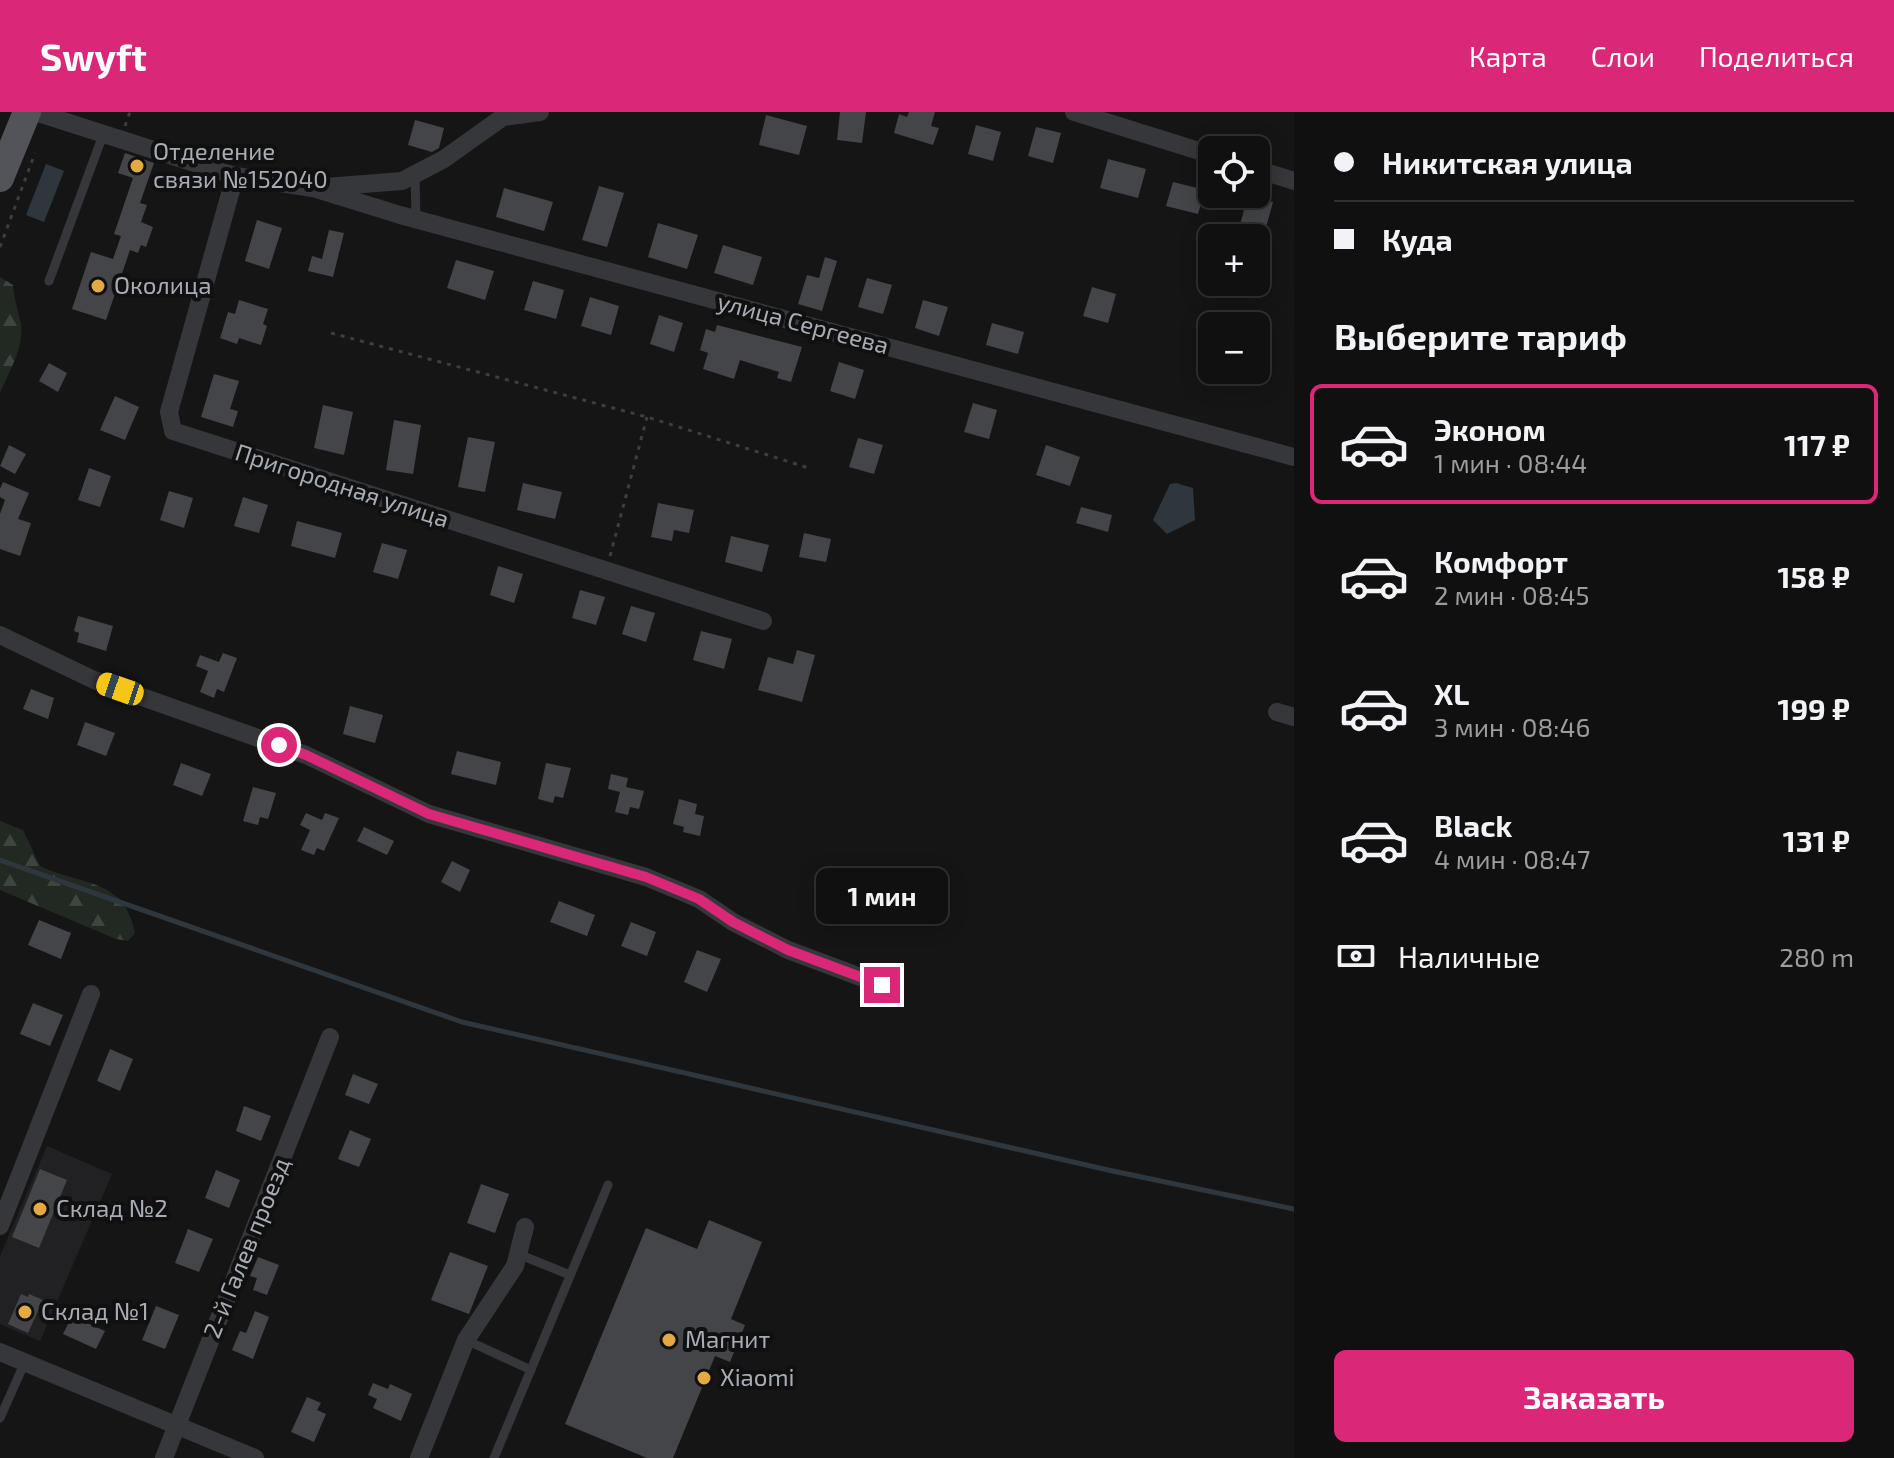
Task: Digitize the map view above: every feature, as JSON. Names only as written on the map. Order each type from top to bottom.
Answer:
[{"type":"main road","points":[[0,178],[7,139],[37,114]]},
{"type":"street","points":[[468,142],[489,112]]},
{"type":"street","points":[[37,114],[235,176],[313,188],[402,181],[444,159],[503,117],[540,112]]},
{"type":"street","points":[[1074,112],[1198,151]]},
{"type":"street","points":[[1270,173],[1294,181]]},
{"type":"street","name":"Пригородная улица","points":[[235,176],[169,412],[173,431],[763,621]]},
{"type":"street","name":"улица Сергеева","points":[[313,188],[416,219],[1294,457]]},
{"type":"street","points":[[0,635],[94,680],[306,755],[429,814],[646,877],[699,899],[733,922],[788,950],[882,985]]},
{"type":"street","points":[[0,1226],[91,994]]},
{"type":"street","name":"2-й Галев проезд","points":[[164,1458],[330,1037]]},
{"type":"street","points":[[419,1458],[466,1340],[515,1266],[525,1227]]},
{"type":"street","points":[[0,1352],[255,1458]]},
{"type":"lane","points":[[49,281],[103,135]]},
{"type":"lane","points":[[415,174],[416,219]]},
{"type":"lane","points":[[494,1458],[608,1185]]},
{"type":"lane","points":[[518,1254],[570,1275]]},
{"type":"lane","points":[[466,1340],[531,1370]]},
{"type":"lane","points":[[0,1418],[25,1362]]},
{"type":"path","points":[[0,247],[37,114]]},
{"type":"path","points":[[331,333],[647,417],[812,469]]},
{"type":"path","points":[[606,572],[647,417]]},
{"type":"shaded area","points":[[46,164],[64,171],[44,222],[26,215]]},
{"type":"shaded area","points":[[1170,484],[1193,488],[1195,520],[1167,534],[1153,520]]},
{"type":"shaded area","points":[[47,1146],[112,1174],[40,1341],[0,1324],[0,1256]]},
{"type":"green space","points":[[0,277],[13,285],[21,333],[15,360],[0,393]]},
{"type":"green space","points":[[0,821],[23,830],[40,866],[100,886],[122,902],[135,933],[128,941],[116,939],[0,890]]},
{"type":"building","points":[[840,112],[866,112],[862,143],[837,140]]},
{"type":"building","points":[[909,112],[935,112],[931,126],[939,128],[933,145],[894,133],[899,114],[907,117]]},
{"type":"building","points":[[766,115],[807,126],[799,155],[759,145]]},
{"type":"building","points":[[415,120],[444,128],[439,148],[432,152],[408,145]]},
{"type":"building","points":[[976,125],[1001,132],[993,161],[968,154]]},
{"type":"building","points":[[1036,127],[1061,133],[1053,163],[1028,156]]},
{"type":"building","points":[[125,153],[154,163],[140,203],[147,205],[141,222],[153,227],[146,247],[141,245],[138,253],[130,250],[106,320],[72,309],[91,252],[113,259],[121,236],[114,234],[133,178],[118,173]]},
{"type":"building","points":[[1108,159],[1146,169],[1138,198],[1100,188]]},
{"type":"building","points":[[1173,182],[1198,188],[1198,214],[1166,206]]},
{"type":"building","points":[[599,186],[624,193],[607,247],[582,240]]},
{"type":"building","points":[[504,188],[553,202],[544,231],[496,217]]},
{"type":"building","points":[[1270,201],[1273,202],[1267,224],[1240,224],[1245,208],[1270,208]]},
{"type":"building","points":[[257,220],[282,228],[269,269],[245,261]]},
{"type":"building","points":[[658,223],[698,235],[687,269],[648,257]]},
{"type":"building","points":[[329,230],[344,233],[333,277],[308,271],[312,256],[322,259]]},
{"type":"building","points":[[723,245],[762,257],[753,285],[714,273]]},
{"type":"building","points":[[825,257],[837,261],[822,311],[798,304],[807,275],[819,278]]},
{"type":"building","points":[[456,260],[494,271],[485,300],[447,288]]},
{"type":"building","points":[[867,278],[892,285],[883,314],[858,307]]},
{"type":"building","points":[[533,281],[564,290],[556,319],[524,310]]},
{"type":"building","points":[[1092,287],[1116,294],[1108,323],[1083,316]]},
{"type":"building","points":[[590,297],[619,306],[611,335],[581,326]]},
{"type":"building","points":[[239,300],[268,309],[261,345],[239,338],[237,344],[220,338],[228,312],[235,314]]},
{"type":"building","points":[[923,300],[948,307],[939,336],[915,328]]},
{"type":"building","points":[[659,315],[683,323],[674,352],[650,344]]},
{"type":"building","points":[[992,323],[1024,332],[1018,354],[986,345]]},
{"type":"building","points":[[717,325],[802,347],[791,382],[777,378],[779,372],[740,360],[734,379],[703,369],[708,353],[700,350],[706,329],[715,332]]},
{"type":"building","points":[[839,362],[864,370],[855,399],[830,391]]},
{"type":"building","points":[[49,363],[67,373],[58,392],[39,381]]},
{"type":"building","points":[[214,374],[239,381],[230,409],[238,411],[233,427],[201,417]]},
{"type":"building","points":[[115,396],[139,407],[125,440],[100,430]]},
{"type":"building","points":[[973,403],[997,410],[989,439],[964,432]]},
{"type":"building","points":[[323,405],[353,412],[344,455],[314,448]]},
{"type":"building","points":[[394,420],[421,425],[413,474],[386,470]]},
{"type":"building","points":[[468,437],[495,442],[485,492],[458,487]]},
{"type":"building","points":[[858,438],[883,445],[874,474],[849,467]]},
{"type":"building","points":[[9,445],[26,454],[15,474],[0,466]]},
{"type":"building","points":[[1046,445],[1080,457],[1070,486],[1036,475]]},
{"type":"building","points":[[89,468],[111,476],[100,507],[78,500]]},
{"type":"building","points":[[3,482],[29,493],[18,519],[31,523],[20,556],[0,549],[0,514],[5,500],[0,497]]},
{"type":"building","points":[[523,483],[562,492],[555,519],[517,510]]},
{"type":"building","points":[[169,491],[193,498],[184,528],[160,520]]},
{"type":"building","points":[[243,497],[268,505],[259,533],[234,526]]},
{"type":"building","points":[[658,503],[694,510],[689,533],[674,530],[672,541],[651,537]]},
{"type":"building","points":[[1081,507],[1112,515],[1108,532],[1076,523]]},
{"type":"building","points":[[297,521],[342,533],[335,558],[291,546]]},
{"type":"building","points":[[804,533],[831,539],[826,562],[799,557]]},
{"type":"building","points":[[731,536],[769,545],[762,572],[725,562]]},
{"type":"building","points":[[382,543],[407,550],[398,579],[373,572]]},
{"type":"building","points":[[498,566],[523,574],[514,603],[490,595]]},
{"type":"building","points":[[580,590],[605,597],[596,625],[572,618]]},
{"type":"building","points":[[631,606],[655,613],[646,642],[622,634]]},
{"type":"building","points":[[78,616],[113,626],[106,651],[77,642],[79,633],[74,631]]},
{"type":"building","points":[[701,631],[732,639],[724,669],[693,660]]},
{"type":"building","points":[[797,650],[815,655],[802,702],[758,690],[768,657],[793,664]]},
{"type":"building","points":[[223,653],[237,658],[224,692],[217,689],[214,698],[200,692],[208,671],[196,666],[200,655],[219,662]]},
{"type":"building","points":[[31,689],[54,698],[48,719],[23,709]]},
{"type":"building","points":[[350,706],[383,715],[375,743],[343,734]]},
{"type":"building","points":[[85,722],[115,733],[106,756],[77,745]]},
{"type":"building","points":[[457,751],[501,762],[496,785],[451,774]]},
{"type":"building","points":[[181,763],[211,774],[202,796],[173,785]]},
{"type":"building","points":[[546,763],[571,768],[563,798],[555,796],[553,803],[538,799]]},
{"type":"building","points":[[611,774],[628,778],[626,787],[644,791],[639,809],[630,807],[628,815],[615,812],[620,792],[608,789]]},
{"type":"building","points":[[253,787],[276,793],[268,819],[260,817],[258,825],[243,821]]},
{"type":"building","points":[[679,799],[697,804],[695,814],[704,816],[700,836],[683,832],[684,827],[673,824]]},
{"type":"building","points":[[306,813],[322,820],[325,813],[339,818],[324,851],[317,848],[314,855],[301,850],[310,830],[300,825]]},
{"type":"building","points":[[364,827],[394,841],[387,855],[357,841]]},
{"type":"building","points":[[452,861],[470,870],[460,892],[441,882]]},
{"type":"building","points":[[559,901],[595,915],[587,936],[550,922]]},
{"type":"building","points":[[39,920],[71,933],[61,959],[28,945]]},
{"type":"building","points":[[631,922],[656,932],[647,956],[621,946]]},
{"type":"building","points":[[697,950],[721,959],[707,992],[684,982]]},
{"type":"building","points":[[33,1003],[63,1015],[50,1046],[20,1034]]},
{"type":"building","points":[[110,1049],[133,1059],[120,1091],[97,1081]]},
{"type":"building","points":[[353,1074],[378,1084],[369,1104],[345,1095]]},
{"type":"building","points":[[244,1106],[271,1116],[261,1141],[236,1131]]},
{"type":"building","points":[[350,1130],[371,1139],[359,1167],[338,1159]]},
{"type":"building","name":"Склад №2","points":[[40,1169],[67,1180],[39,1248],[12,1237]]},
{"type":"building","points":[[216,1170],[240,1180],[229,1208],[205,1198]]},
{"type":"building","points":[[481,1184],[509,1194],[495,1233],[467,1223]]},
{"type":"building","name":"Магнит","points":[[709,1220],[762,1242],[731,1319],[745,1325],[730,1362],[715,1356],[673,1458],[647,1458],[565,1424],[646,1228],[697,1249]]},
{"type":"building","points":[[188,1229],[213,1239],[199,1272],[175,1263]]},
{"type":"building","points":[[450,1252],[488,1266],[469,1314],[431,1300]]},
{"type":"building","points":[[258,1257],[279,1265],[267,1295],[253,1290],[257,1278],[250,1276]]},
{"type":"building","name":"Склад №1","points":[[21,1294],[43,1300],[28,1333],[8,1324]]},
{"type":"building","points":[[156,1306],[179,1315],[165,1349],[142,1340]]},
{"type":"building","points":[[255,1311],[269,1317],[253,1359],[232,1350],[240,1331],[246,1333]]},
{"type":"building","points":[[72,1316],[105,1331],[96,1349],[63,1334]]},
{"type":"building","points":[[373,1383],[388,1389],[390,1384],[412,1394],[401,1421],[373,1408],[377,1399],[368,1395]]},
{"type":"building","points":[[307,1397],[321,1403],[317,1410],[326,1414],[314,1442],[291,1432]]},
{"type":"waterway","points":[[0,860],[462,1022],[1108,1170],[1294,1209]]},
{"type":"place","name":"Отделение связи №152040","points":[[137,166]]},
{"type":"place","name":"Околица","points":[[98,286]]},
{"type":"place","name":"Склад №2","points":[[40,1209]]},
{"type":"place","name":"Склад №1","points":[[25,1312]]},
{"type":"place","name":"Магнит","points":[[669,1340]]},
{"type":"place","name":"Xiaomi","points":[[704,1378]]},
{"type":"route","points":[[279,745],[429,814],[646,877],[699,899],[733,922],[788,950],[882,985]]}]
